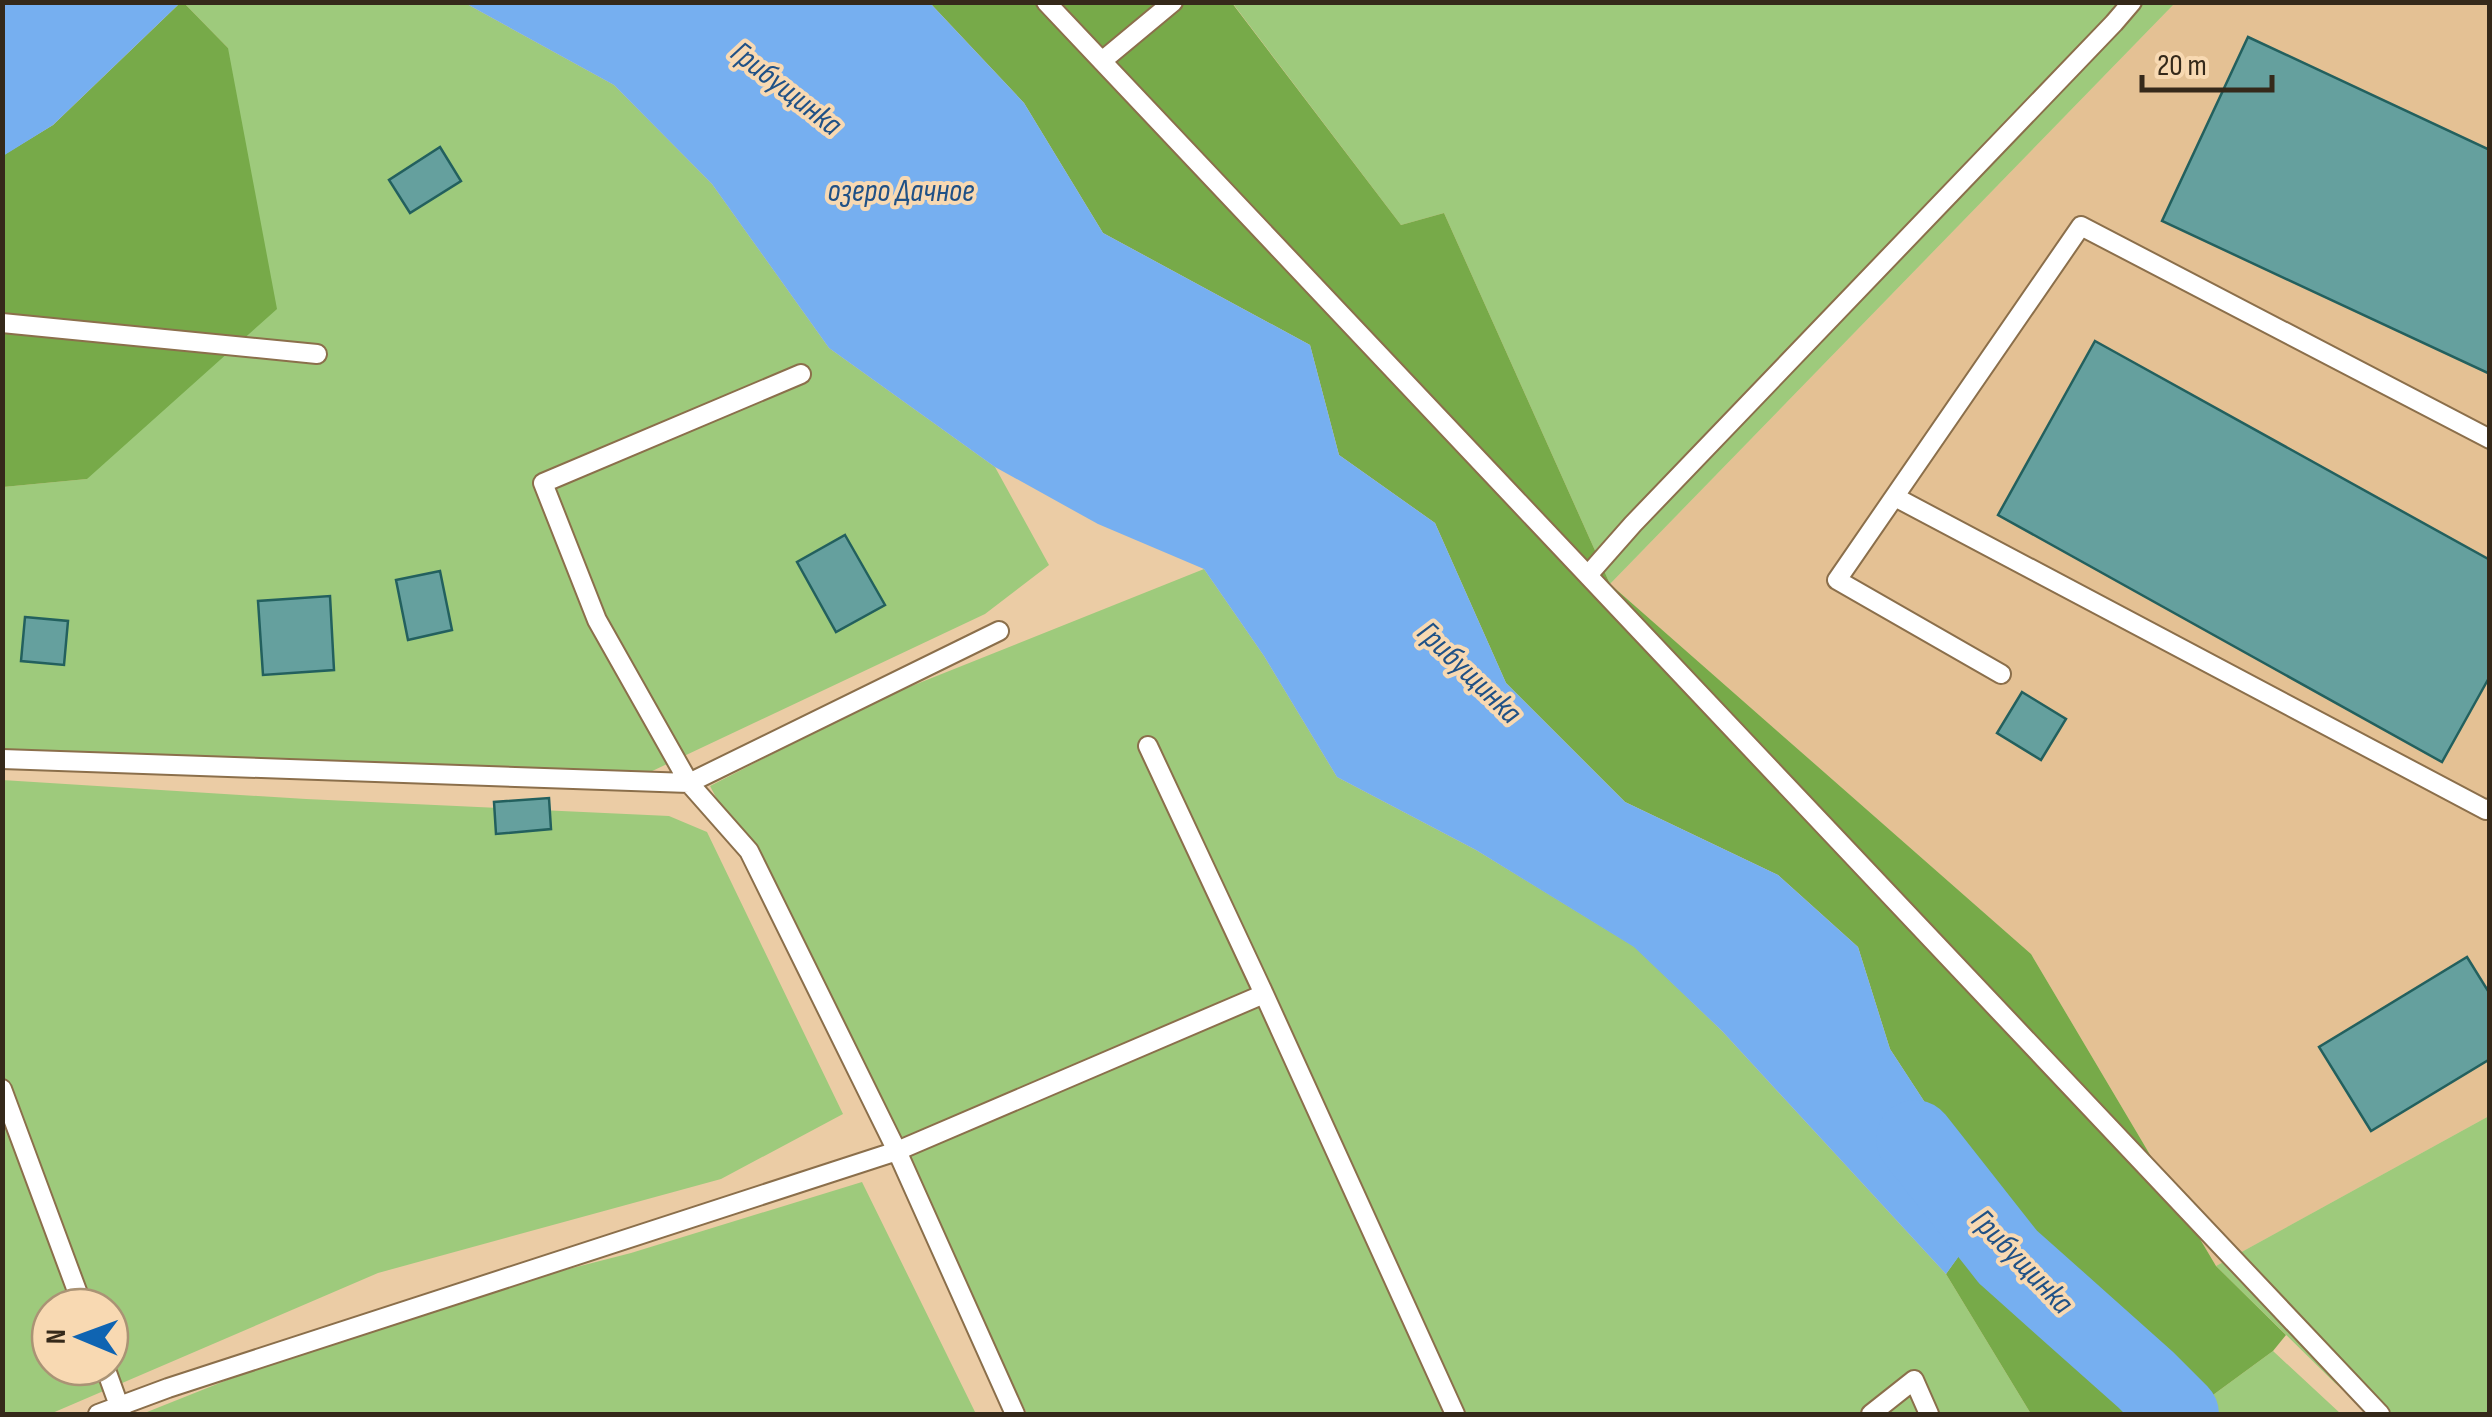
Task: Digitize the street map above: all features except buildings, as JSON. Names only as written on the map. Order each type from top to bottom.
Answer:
[{"type":"lane","points":[[1046,2],[2380,1414]]},
{"type":"lane","points":[[1102,61],[1173,2]]},
{"type":"lane","points":[[1588,575],[1632,524],[2132,2]]},
{"type":"lane","points":[[2002,674],[1838,580],[2081,226],[2490,439]]},
{"type":"lane","points":[[2,323],[316,354]]},
{"type":"lane","points":[[802,374],[543,483],[597,620],[688,783],[749,851],[896,1151],[1015,1414]]},
{"type":"lane","points":[[1895,497],[2486,810],[2490,808]]},
{"type":"lane","points":[[2,759],[688,783],[999,631]]},
{"type":"lane","points":[[1148,746],[1455,1414]]},
{"type":"lane","points":[[98,1414],[121,1410],[168,1388],[896,1151],[1264,994]]},
{"type":"lane","points":[[2,1089],[76,1287]]},
{"type":"lane","points":[[1871,1414],[1914,1380],[1929,1414]]},
{"type":"shaded area","points":[[2175,3],[2489,3],[2489,1116],[2216,1266],[2031,954],[1610,584]]},
{"type":"green space","points":[[180,3],[228,48],[277,309],[87,479],[3,487],[2,156],[53,125]]},
{"type":"green space","points":[[184,3],[465,3],[614,85],[712,184],[829,348],[995,467],[1049,565],[985,614],[648,773],[3,753],[3,487],[87,479],[228,48]]},
{"type":"green space","points":[[930,3],[1232,3],[1401,225],[1444,213],[1610,584],[2031,954],[2216,1266],[2286,1335],[2273,1351],[2187,1414],[2031,1414],[1946,1274],[1993,1207],[1890,1049],[1858,947],[1778,875],[1625,802],[1506,683],[1435,523],[1339,455],[1310,345],[1103,233],[1024,103]]},
{"type":"green space","points":[[2175,3],[1610,584],[1444,213],[1401,225],[1234,5]]},
{"type":"green space","points":[[1204,569],[1264,656],[1337,777],[1476,850],[1635,947],[1722,1031],[1946,1274],[2031,1414],[1027,1414],[907,1161],[710,786],[879,699]]},
{"type":"green space","points":[[2,780],[669,816],[707,832],[843,1114],[721,1179],[378,1273],[130,1380],[130,1287],[30,1287],[30,1387],[113,1387],[50,1414],[3,1414]]},
{"type":"green space","points":[[2489,1116],[2489,1414],[2372,1414],[2216,1266]]},
{"type":"green space","points":[[862,1182],[976,1414],[142,1414],[393,1314],[631,1253]]},
{"type":"green space","points":[[2273,1351],[2341,1414],[2187,1414]]},
{"type":"water","points":[[2,3],[180,3],[53,125],[3,156]]},
{"type":"water","name":"озеро Дачное","points":[[465,3],[930,3],[1024,103],[1103,233],[1310,345],[1339,455],[1435,523],[1506,683],[1625,802],[1778,875],[1858,947],[1890,1049],[1994,1208],[1946,1274],[1722,1031],[1634,947],[1476,850],[1337,777],[1264,656],[1204,569],[1098,524],[995,467],[829,348],[712,184],[614,85]]},
{"type":"waterway","name":"Грибущинка","points":[[1915,1139],[2008,1257],[2180,1414]]}]
